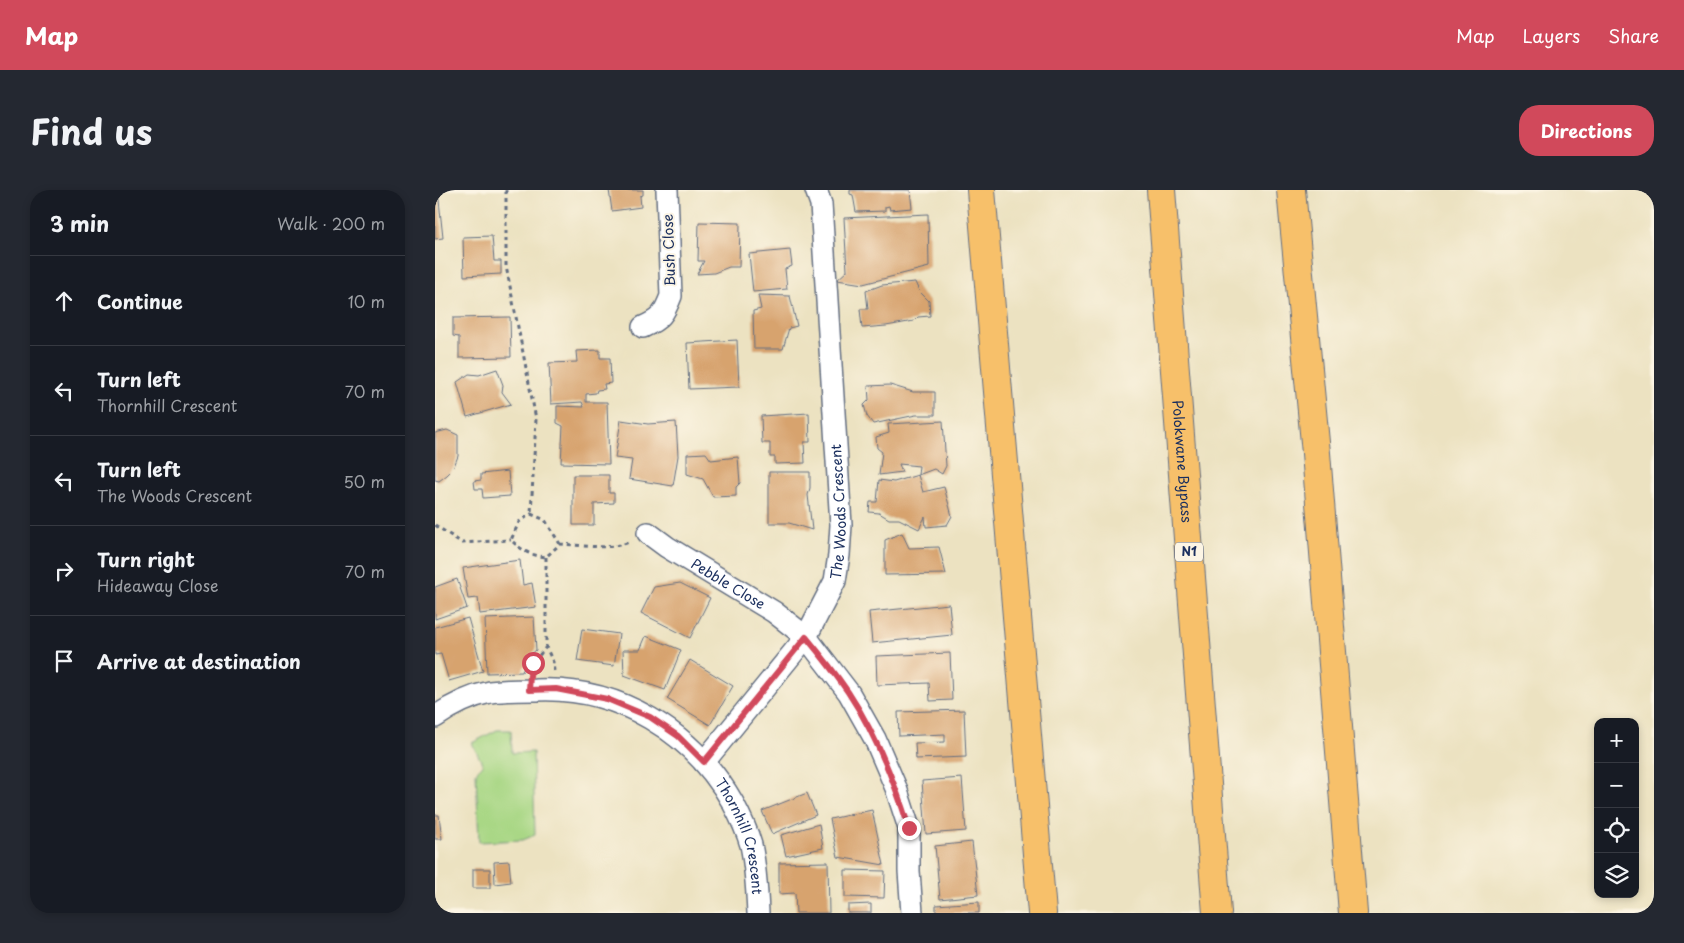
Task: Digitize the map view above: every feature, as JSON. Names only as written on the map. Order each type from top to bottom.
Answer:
[{"type":"main road","points":[[981,190],[1042,913]]},
{"type":"main road","name":"Polokwane Bypass","points":[[1161,190],[1217,913]]},
{"type":"main road","points":[[1291,190],[1316,453],[1353,913]]},
{"type":"street","name":"Bush Close","points":[[643,327],[657,320],[665,312],[671,296],[667,190]]},
{"type":"street","name":"The Woods Crescent","points":[[704,762],[806,637],[835,581],[841,525],[821,204],[816,190]]},
{"type":"street","name":"Pebble Close","points":[[648,533],[667,548],[774,612],[806,637],[849,693],[875,738],[896,788],[909,828],[909,871],[913,913]]},
{"type":"street","name":"Thornhill Crescent","points":[[435,717],[453,706],[490,692],[556,689],[607,699],[650,717],[678,736],[704,762],[724,787],[739,816],[750,844],[757,876],[758,913]]},
{"type":"path","points":[[506,190],[506,266],[536,419],[531,514]]},
{"type":"path","points":[[511,540],[519,522],[531,514]]},
{"type":"path","points":[[531,514],[545,520],[560,544]]},
{"type":"path","points":[[435,525],[462,543],[511,540],[523,551],[546,557]]},
{"type":"path","points":[[556,689],[553,662],[546,647],[546,557],[560,544],[624,545],[648,533]]},
{"type":"path","points":[[529,690],[533,663],[546,647]]},
{"type":"green space","points":[[497,730],[511,730],[512,753],[533,752],[535,835],[523,840],[479,842],[476,772],[483,765],[472,743]]},
{"type":"building","points":[[609,190],[643,190],[643,195],[640,196],[641,207],[612,211]]},
{"type":"building","points":[[850,190],[910,190],[912,208],[890,210],[889,206],[885,207],[885,211],[856,212],[853,195],[850,194]]},
{"type":"building","points":[[438,191],[443,238],[435,239],[435,192]]},
{"type":"building","points":[[928,214],[929,267],[863,284],[837,280],[847,271],[844,218]]},
{"type":"building","points":[[699,222],[740,223],[739,267],[729,267],[714,273],[697,274],[704,261],[698,261]]},
{"type":"building","points":[[492,236],[494,261],[501,261],[501,274],[464,276],[463,237]]},
{"type":"building","points":[[790,250],[792,266],[785,269],[787,289],[753,292],[749,254]]},
{"type":"building","points":[[915,282],[919,291],[929,301],[930,316],[918,317],[914,321],[886,326],[862,328],[860,309],[868,309],[866,291],[882,285]]},
{"type":"building","points":[[758,295],[790,296],[797,326],[789,328],[783,349],[754,349],[753,311],[761,309]]},
{"type":"building","points":[[510,317],[511,357],[459,358],[459,337],[453,336],[453,318]]},
{"type":"building","points":[[737,340],[739,387],[689,389],[687,343]]},
{"type":"building","points":[[600,350],[600,358],[610,358],[611,383],[604,384],[605,389],[597,390],[596,393],[586,394],[586,402],[607,402],[609,464],[561,463],[563,426],[557,423],[557,406],[584,407],[582,402],[551,404],[549,363],[577,362],[576,351]]},
{"type":"building","points":[[497,369],[503,385],[502,392],[511,404],[467,417],[457,382],[469,374],[479,375]]},
{"type":"building","points":[[890,385],[913,392],[935,392],[935,415],[916,415],[873,424],[867,416],[864,405],[869,400],[868,386]]},
{"type":"building","points":[[809,413],[810,442],[804,442],[805,463],[775,464],[775,457],[770,457],[770,443],[762,443],[761,416]]},
{"type":"building","points":[[621,420],[648,424],[676,422],[678,456],[673,486],[629,479],[632,460],[615,458]]},
{"type":"building","points":[[943,421],[946,466],[942,474],[934,469],[918,475],[919,466],[899,464],[902,472],[879,475],[882,452],[877,448],[876,437],[889,433],[888,424]]},
{"type":"building","points":[[447,430],[458,435],[458,456],[453,469],[439,481],[435,480],[435,433]]},
{"type":"building","points":[[706,453],[711,460],[738,457],[740,483],[736,487],[736,496],[713,497],[703,479],[687,474],[687,454]]},
{"type":"building","points":[[508,471],[510,496],[483,498],[482,489],[475,489],[474,481],[481,480],[481,474]]},
{"type":"building","points":[[769,472],[810,472],[808,495],[812,530],[789,523],[769,523]]},
{"type":"building","points":[[573,475],[609,475],[609,493],[614,493],[614,503],[594,504],[594,525],[573,525]]},
{"type":"building","points":[[918,475],[923,492],[944,487],[952,516],[947,525],[926,527],[925,517],[919,529],[899,519],[889,519],[879,513],[869,512],[870,502],[877,502],[879,480],[894,482]]},
{"type":"building","points":[[902,533],[909,548],[939,547],[946,574],[885,575],[885,540]]},
{"type":"building","points":[[520,560],[523,585],[532,583],[536,607],[480,614],[478,598],[468,599],[463,568]]},
{"type":"building","points":[[457,579],[467,608],[435,619],[435,587]]},
{"type":"building","points":[[680,583],[710,598],[690,638],[641,613],[654,587]]},
{"type":"building","points":[[949,604],[952,635],[872,643],[869,612]]},
{"type":"building","points":[[534,617],[536,650],[529,656],[522,672],[487,673],[485,619]]},
{"type":"building","points":[[468,618],[483,671],[449,681],[441,654],[435,655],[435,627]]},
{"type":"building","points":[[582,629],[619,634],[614,666],[577,661]]},
{"type":"building","points":[[646,636],[681,650],[665,690],[624,675],[623,650],[640,650]]},
{"type":"building","points":[[950,653],[952,700],[930,701],[929,683],[877,685],[876,656]]},
{"type":"building","points":[[690,660],[733,686],[710,725],[667,699]]},
{"type":"building","points":[[964,710],[966,757],[916,759],[915,743],[945,742],[945,734],[899,736],[898,712]]},
{"type":"building","points":[[962,778],[966,831],[926,834],[922,781]]},
{"type":"building","points":[[807,793],[816,815],[772,834],[762,811]]},
{"type":"building","points":[[872,810],[884,865],[838,857],[830,819]]},
{"type":"building","points":[[435,815],[439,815],[442,839],[435,839]]},
{"type":"building","points":[[819,824],[823,848],[786,856],[781,835]]},
{"type":"building","points":[[972,842],[978,895],[940,899],[935,846]]},
{"type":"building","points":[[509,861],[511,882],[495,884],[494,862]]},
{"type":"building","points":[[828,862],[829,913],[796,913],[795,893],[779,894],[779,863]]},
{"type":"building","points":[[473,869],[490,869],[490,888],[473,888]]},
{"type":"building","points":[[845,870],[885,871],[884,898],[845,897]]},
{"type":"building","points":[[979,902],[979,913],[936,913],[936,905]]},
{"type":"building","points":[[871,904],[871,913],[848,913],[848,905]]},
{"type":"route","points":[[533,663],[529,690],[556,689],[607,699],[650,717],[678,736],[704,762],[806,637],[849,693],[875,738],[896,788],[909,828]]}]
